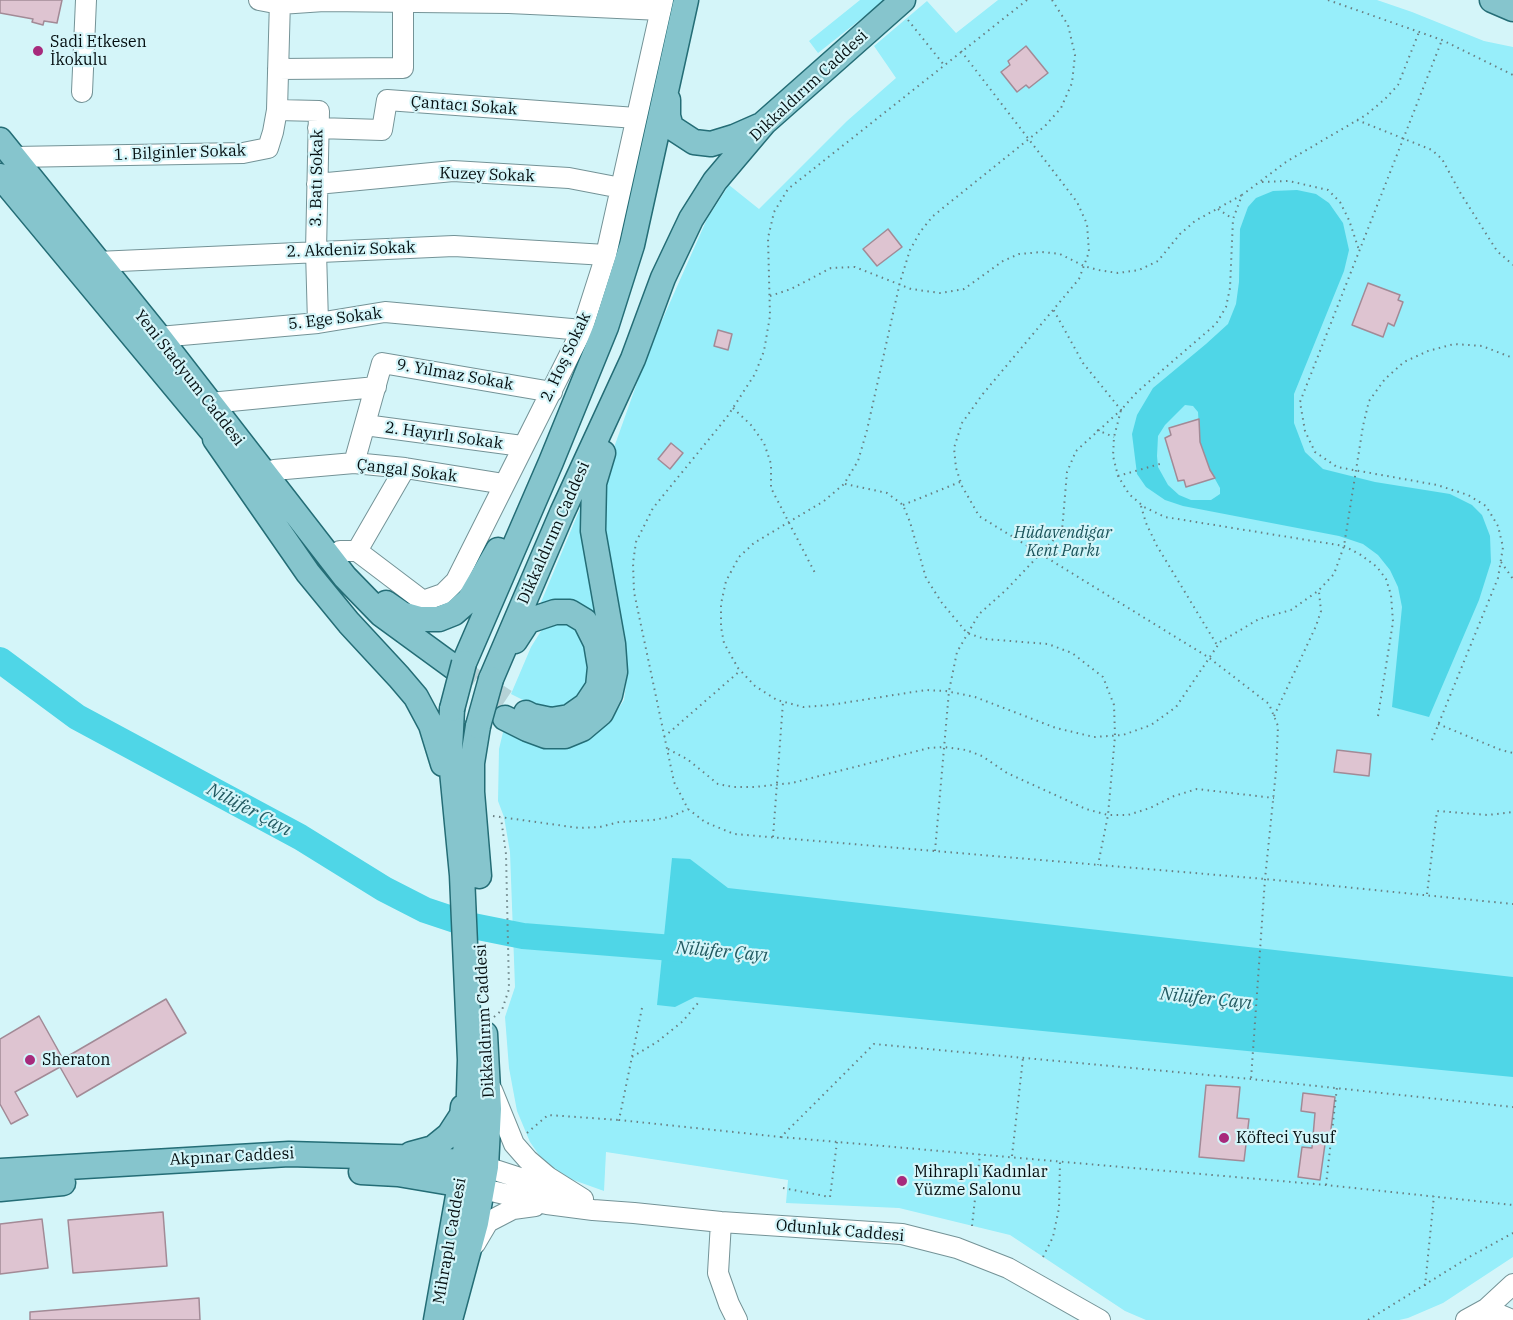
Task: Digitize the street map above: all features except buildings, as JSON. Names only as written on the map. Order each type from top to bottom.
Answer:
[{"type":"main road","name":"Dikkaldırım Caddesi","points":[[473,1176],[489,1109],[478,1068],[479,1017],[471,875],[464,813],[450,750],[457,672],[551,462],[606,327],[632,245],[686,0]]},
{"type":"main road","points":[[1492,0],[1513,9]]},
{"type":"main road","name":"Dikkaldırım Caddesi","points":[[464,813],[478,726],[491,679],[558,523],[633,359],[663,278],[691,219],[715,181],[764,123],[900,3]]},
{"type":"main road","points":[[668,76],[668,116],[671,127],[694,142],[711,144],[734,137],[764,123]]},
{"type":"main road","name":"Yeni Stadyum Caddesi","points":[[7,148],[159,337],[253,479],[345,595],[381,622],[457,672]]},
{"type":"main road","name":"Yeni Stadyum Caddesi","points":[[0,176],[208,414]]},
{"type":"main road","points":[[491,679],[528,621],[555,612],[570,612],[585,621],[596,643],[600,667],[598,687],[586,705],[568,717],[551,720],[507,711],[526,729],[546,736],[565,736],[582,729],[601,713],[610,695],[615,672],[613,644],[593,531],[594,483],[633,359]]},
{"type":"main road","points":[[208,414],[273,470],[349,551],[389,605],[402,614],[420,619],[439,619],[454,613],[469,600],[480,584],[555,430],[584,382]]},
{"type":"main road","points":[[208,414],[246,481],[308,573],[349,623],[416,697],[432,725],[464,813]]},
{"type":"main road","points":[[399,1165],[434,1148],[449,1135],[462,1115],[478,1068]]},
{"type":"main road","name":"Akpınar Caddesi","points":[[0,1171],[289,1154],[399,1165],[473,1176]]},
{"type":"main road","points":[[399,1165],[435,1187],[444,1197],[450,1214],[451,1243]]},
{"type":"main road","name":"Akpınar Caddesi","points":[[0,1188],[218,1171],[399,1165]]},
{"type":"main road","name":"Mihraplı Caddesi","points":[[436,1320],[451,1243],[473,1176]]},
{"type":"main road","name":"Mihraplı Caddesi","points":[[450,1320],[466,1262],[473,1176]]},
{"type":"street","points":[[82,92],[86,0]]},
{"type":"street","points":[[259,0],[662,5]]},
{"type":"street","points":[[278,69],[403,68],[403,1]]},
{"type":"street","name":"1. Bilginler Sokak","points":[[7,148],[243,153],[268,148],[277,110],[280,2]]},
{"type":"street","name":"2. Hoş Sokak","points":[[349,551],[423,601],[443,594],[456,581],[582,330],[606,255],[662,5]]},
{"type":"street","name":"Çantacı Sokak","points":[[318,128],[382,130],[387,100],[636,118]]},
{"type":"street","name":"3. Batı Sokak","points":[[277,110],[319,111],[316,251],[318,322]]},
{"type":"street","name":"Kuzey Sokak","points":[[317,184],[453,171],[568,178],[621,188]]},
{"type":"street","name":"2. Akdeniz Sokak","points":[[97,262],[454,246],[606,255]]},
{"type":"street","name":"5. Ege Sokak","points":[[159,337],[318,322],[385,312],[582,330]]},
{"type":"street","name":"9. Yılmaz Sokak","points":[[354,463],[382,363],[552,392]]},
{"type":"street","name":"9. Yılmaz Sokak","points":[[208,414],[375,387]]},
{"type":"street","name":"2. Hayırlı Sokak","points":[[365,425],[522,446]]},
{"type":"street","name":"Çangal Sokak","points":[[273,470],[354,463],[405,468],[504,484]]},
{"type":"street","points":[[349,551],[405,468]]},
{"type":"street","points":[[478,1068],[514,1144],[548,1177],[583,1199]]},
{"type":"street","points":[[473,1176],[583,1199],[634,1213]]},
{"type":"street","points":[[473,1176],[547,1204],[634,1213]]},
{"type":"street","points":[[466,1262],[488,1222],[513,1209],[547,1204]]},
{"type":"street","name":"Odunluk Caddesi","points":[[634,1213],[721,1222],[902,1234],[957,1248],[1008,1268],[1100,1320]]},
{"type":"street","points":[[721,1222],[718,1274],[737,1320]]},
{"type":"street","points":[[1466,1320],[1486,1309],[1513,1284]]},
{"type":"street","points":[[1486,1309],[1512,1320]]},
{"type":"path","points":[[1027,0],[788,189],[774,213],[768,238],[770,316],[764,351],[755,374],[733,408],[653,508],[636,543],[633,563],[634,592],[674,782],[688,809],[705,822],[734,834],[1266,879],[1513,904]]},
{"type":"path","points":[[1052,0],[1068,25],[1075,55],[1072,83],[1061,108],[1045,126],[933,216],[920,232],[910,250],[899,284],[858,461],[844,483],[824,501],[754,543],[739,557],[726,581],[721,604],[724,643],[741,670],[755,686],[777,700],[802,707],[927,690],[949,692],[975,697],[1056,728],[1095,736],[1123,735],[1151,725],[1176,707],[1217,645],[1259,619],[1292,610],[1318,591],[1334,574],[1344,546],[1370,401],[1385,379],[1404,362],[1428,351],[1454,344],[1482,346],[1513,357]]},
{"type":"path","points":[[1328,0],[1442,40],[1513,75]]},
{"type":"path","points":[[900,3],[944,65]]},
{"type":"path","points":[[770,296],[791,289],[831,267],[855,267],[911,289],[940,293],[964,289],[1002,261],[1019,254],[1042,252],[1060,254],[1084,266],[1118,273],[1139,270],[1158,261],[1180,234],[1195,221],[1242,195],[1286,162],[1357,120],[1385,99],[1398,85],[1419,32]]},
{"type":"path","points":[[1432,740],[1498,578],[1503,547],[1498,526],[1486,506],[1468,495],[1437,485],[1337,467],[1315,452],[1305,430],[1300,402],[1442,40]]},
{"type":"path","points":[[961,51],[1077,202],[1087,224],[1089,252],[1079,279],[982,394],[962,423],[954,448],[960,482],[979,516],[1208,657],[1269,704],[1278,726],[1251,1079]]},
{"type":"path","points":[[1357,120],[1432,150],[1442,159],[1497,251],[1513,264]]},
{"type":"path","points":[[1262,182],[1289,182],[1328,190],[1340,202],[1359,250]]},
{"type":"path","points":[[935,851],[949,692],[957,652],[979,614],[1062,531],[1067,472],[1076,451],[1121,410],[1137,392],[1216,324],[1226,307],[1230,288],[1233,219],[1242,195]]},
{"type":"path","points":[[1218,209],[1233,219]]},
{"type":"path","points":[[1053,309],[1083,363],[1121,410]]},
{"type":"path","points":[[733,408],[751,424],[764,443],[771,464],[771,488],[787,523],[815,573]]},
{"type":"path","points":[[1121,410],[1114,437],[1113,456],[1118,476],[1129,494],[1141,504],[1165,517],[1344,546],[1377,567],[1386,579],[1391,595],[1393,622],[1378,716]]},
{"type":"path","points":[[1097,430],[1114,437]]},
{"type":"path","points":[[1118,476],[1163,463]]},
{"type":"path","points":[[903,505],[960,482]]},
{"type":"path","points":[[844,483],[887,493],[903,505],[926,578],[942,603],[967,633],[985,639],[1048,644],[1072,653],[1103,677],[1114,705],[1115,736],[1108,814],[1098,865]]},
{"type":"path","points":[[1141,504],[1146,523],[1157,546],[1217,645]]},
{"type":"path","points":[[1501,562],[1513,579]]},
{"type":"path","points":[[1274,716],[1316,626],[1321,611],[1318,591]]},
{"type":"path","points":[[664,737],[741,670]]},
{"type":"path","points":[[773,838],[783,702]]},
{"type":"path","points":[[1438,724],[1500,750],[1513,753]]},
{"type":"path","points":[[667,749],[687,759],[718,783],[733,787],[776,786],[929,748],[944,747],[966,750],[982,756],[1007,772],[1086,809],[1108,814],[1128,815],[1197,789],[1274,798]]},
{"type":"path","points":[[464,813],[589,828],[619,822],[670,817],[688,809]]},
{"type":"path","points":[[1427,895],[1437,811],[1488,815],[1513,812]]},
{"type":"path","points":[[479,1017],[502,1010],[509,986],[506,854],[500,817]]},
{"type":"path","points":[[632,1057],[666,1035],[683,1021],[698,1003]]},
{"type":"path","points":[[619,1120],[642,1008]]},
{"type":"path","points":[[781,1137],[874,1044],[1251,1079],[1513,1107]]},
{"type":"path","points":[[1012,1156],[1023,1057]]},
{"type":"path","points":[[1326,1185],[1337,1088]]},
{"type":"path","points":[[514,1144],[548,1115],[1326,1185],[1513,1205]]},
{"type":"path","points":[[783,1188],[830,1197],[837,1142]]},
{"type":"path","points":[[972,1226],[980,1154]]},
{"type":"path","points":[[1043,1257],[1053,1237],[1059,1208],[1060,1161]]},
{"type":"path","points":[[1425,1286],[1434,1196]]},
{"type":"path","points":[[1368,1320],[1513,1233]]},
{"type":"green space","points":[[860,0],[885,0],[818,53],[809,41]]},
{"type":"green space","name":"Hüdavendigar Kent Parkı","points":[[998,0],[1377,0],[1484,41],[1513,47],[1513,1257],[1443,1303],[1408,1318],[1399,1320],[1146,1320],[1125,1311],[1010,1235],[899,1208],[786,1203],[788,1180],[606,1152],[604,1191],[565,1177],[546,1165],[530,1142],[517,1111],[509,1068],[505,1017],[515,987],[510,852],[504,817],[498,801],[499,749],[504,728],[568,742],[589,738],[609,723],[624,700],[628,669],[621,621],[607,557],[601,484],[648,352],[707,219],[729,185],[759,209],[847,121],[896,78],[874,46],[927,1],[956,33]]},
{"type":"green space","points":[[587,492],[604,639],[539,607]]},
{"type":"green space","points":[[550,624],[570,624],[579,630],[591,664],[586,693],[567,709],[545,711],[511,694],[531,647],[541,631]]},
{"type":"water","points":[[1297,190],[1316,194],[1329,203],[1343,223],[1349,250],[1344,271],[1294,394],[1294,423],[1305,452],[1323,469],[1375,482],[1450,494],[1472,505],[1482,515],[1490,536],[1491,562],[1479,600],[1429,717],[1392,707],[1402,607],[1398,587],[1390,570],[1378,555],[1363,544],[1339,536],[1183,506],[1165,500],[1146,487],[1137,474],[1132,434],[1137,415],[1153,388],[1228,324],[1236,304],[1239,282],[1240,229],[1248,207],[1256,198],[1273,191]],"holes":[[[1185,405],[1193,406],[1198,412],[1200,442],[1210,470],[1220,488],[1220,494],[1211,500],[1191,500],[1179,495],[1168,485],[1158,467],[1158,436],[1165,425]]]},
{"type":"water","points":[[672,858],[690,859],[728,888],[1513,977],[1513,1077],[695,997],[675,1007],[657,1005]]},
{"type":"waterway","name":"Nilüfer Çayı","points":[[0,660],[77,717],[300,837],[384,889],[425,910],[473,926],[523,936],[698,950]]},
{"type":"tunnel","points":[[455,668],[508,703]]},
{"type":"place","name":"Sadi Etkesen İkokulu","points":[[38,51]]},
{"type":"place","name":"Sheraton","points":[[30,1060]]},
{"type":"place","name":"Köfteci Yusuf","points":[[1224,1138]]},
{"type":"place","name":"Mihraplı Kadınlar Yüzme Salonu","points":[[902,1181]]}]
